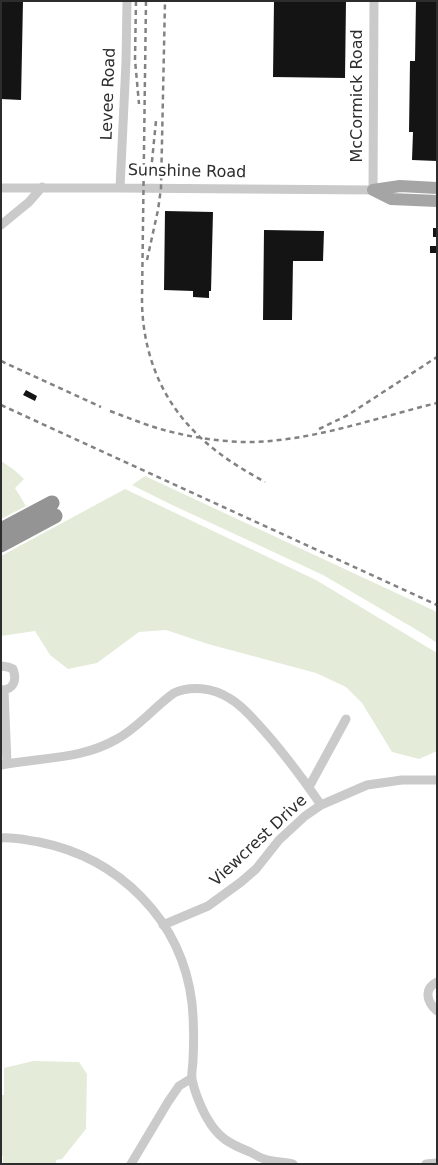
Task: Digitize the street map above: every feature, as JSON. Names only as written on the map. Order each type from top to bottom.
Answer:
[{"type":"highway","points":[[1,530],[53,509],[1,545]]},
{"type":"main road","name":"Sunshine Road","points":[[373,190],[400,186],[437,188]]},
{"type":"main road","name":"Sunshine Road","points":[[373,190],[391,199],[437,201]]},
{"type":"street","name":"Levee Road","points":[[120,188],[127,1]]},
{"type":"street","name":"McCormick Road","points":[[373,190],[374,1]]},
{"type":"street","points":[[1,225],[29,202],[42,187]]},
{"type":"street","name":"Sunshine Road","points":[[1,188],[373,190]]},
{"type":"street","points":[[1,666],[13,669],[15,674],[12,686],[7,690],[2,690],[4,765],[91,752],[131,730],[174,693],[190,688],[200,688],[211,690],[229,698],[245,710],[277,745],[320,805]]},
{"type":"street","points":[[309,788],[346,719]]},
{"type":"street","name":"Viewcrest Drive","points":[[163,924],[208,906],[241,882],[256,869],[279,840],[320,805],[367,785],[402,780],[437,780]]},
{"type":"street","points":[[1,838],[14,838],[57,846],[104,867],[133,889],[163,924],[181,958],[192,1002],[192,1078],[206,1118],[219,1136],[233,1145],[266,1159],[293,1164]]},
{"type":"street","points":[[437,982],[428,990],[429,1002],[437,1011]]},
{"type":"street","points":[[132,1164],[179,1086],[192,1078]]},
{"type":"street","points":[[426,1164],[437,1163]]},
{"type":"green space","points":[[1,461],[24,479],[15,488],[26,506],[1,519]]},
{"type":"green space","points":[[145,476],[437,612],[437,643],[323,575],[132,485]]},
{"type":"green space","points":[[125,489],[316,580],[437,653],[437,751],[419,759],[392,752],[362,703],[346,687],[316,673],[208,644],[166,630],[139,632],[97,663],[68,669],[50,655],[35,631],[1,636],[1,556]]},
{"type":"green space","points":[[33,1061],[79,1062],[87,1074],[86,1129],[62,1159],[56,1160],[56,1164],[3,1164],[3,1156],[1,1155],[1,1095],[4,1095],[4,1068]]},
{"type":"building","points":[[1,1],[23,1],[21,100],[1,99]]},
{"type":"building","points":[[274,1],[346,1],[345,78],[273,77]]},
{"type":"building","points":[[416,1],[437,1],[437,161],[412,160],[413,132],[409,132],[410,61],[415,61]]},
{"type":"building","points":[[165,211],[213,212],[211,291],[209,291],[209,298],[193,297],[193,291],[164,290]]},
{"type":"building","points":[[433,228],[437,228],[437,237],[433,237]]},
{"type":"building","points":[[264,230],[324,231],[323,261],[293,261],[292,320],[263,320]]},
{"type":"building","points":[[430,246],[437,246],[437,253],[430,253]]},
{"type":"building","points":[[26,390],[37,396],[35,401],[23,395]]},
{"type":"railway","points":[[136,1],[135,60],[139,104]]},
{"type":"railway","points":[[146,1],[142,299],[145,334],[149,352],[154,368],[169,400],[191,428],[226,458],[265,482]]},
{"type":"railway","points":[[147,260],[161,188],[165,1]]},
{"type":"railway","points":[[151,171],[156,121]]},
{"type":"railway","points":[[319,429],[348,415],[437,357]]},
{"type":"railway","points":[[1,361],[101,407]]},
{"type":"railway","points":[[110,411],[151,426],[178,433],[210,439],[243,442],[267,441],[316,434],[437,403]]},
{"type":"railway","points":[[1,405],[437,605]]}]
